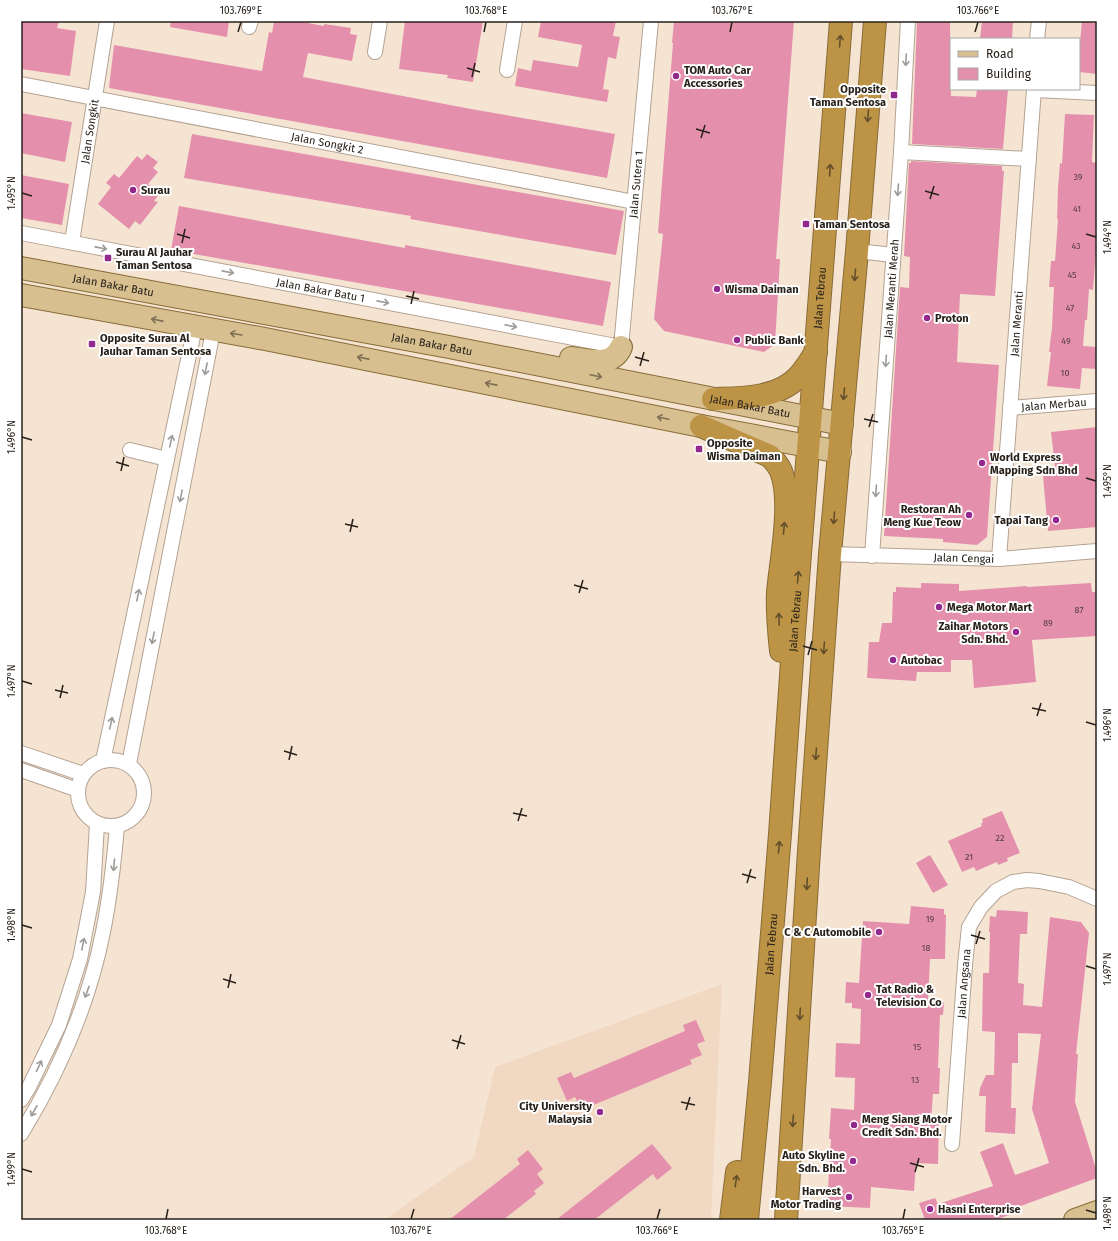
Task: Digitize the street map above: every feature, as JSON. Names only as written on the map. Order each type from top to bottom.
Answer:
[{"type":"highway","name":"Jalan Tebrau","points":[[747,1220],[780,842],[794,632],[841,21]]},
{"type":"highway","points":[[786,1220],[830,554],[857,251],[875,21]]},
{"type":"highway","points":[[713,399],[749,397],[778,390],[792,383],[816,352]]},
{"type":"highway","points":[[701,426],[770,456],[781,471],[786,490],[786,508],[778,594],[780,640],[788,713]]},
{"type":"highway","points":[[731,1220],[750,1080],[765,1011]]},
{"type":"main road","name":"Jalan Bakar Batu","points":[[21,268],[449,347],[810,419],[842,424]]},
{"type":"main road","points":[[21,272],[171,300],[186,305],[201,313],[205,326]]},
{"type":"main road","points":[[21,295],[205,326],[701,426],[840,452]]},
{"type":"main road","points":[[205,326],[222,313],[232,313],[362,336],[449,347]]},
{"type":"main road","points":[[530,363],[550,357],[601,361],[611,359],[618,353],[621,347]]},
{"type":"main road","points":[[1075,1220],[1097,1212]]},
{"type":"street","name":"Jalan Songkit","points":[[72,242],[107,21]]},
{"type":"street","points":[[375,52],[380,21]]},
{"type":"street","points":[[506,70],[515,21]]},
{"type":"street","name":"Jalan Sutera 1","points":[[621,347],[651,21]]},
{"type":"street","name":"Jalan Meranti Merah","points":[[872,556],[908,21]]},
{"type":"street","points":[[1037,38],[1039,21]]},
{"type":"street","name":"Jalan Songkit 2","points":[[21,84],[634,202]]},
{"type":"street","points":[[1034,90],[1097,93]]},
{"type":"street","name":"Jalan Meranti","points":[[999,559],[1034,90]]},
{"type":"street","points":[[900,152],[1029,159]]},
{"type":"street","name":"Jalan Bakar Batu 1","points":[[21,233],[621,347]]},
{"type":"street","points":[[857,251],[893,255]]},
{"type":"street","points":[[103,761],[168,459],[205,326]]},
{"type":"street","points":[[129,764],[205,326]]},
{"type":"street","name":"Jalan Merbau","points":[[1010,408],[1097,401]]},
{"type":"street","points":[[130,450],[168,459]]},
{"type":"street","name":"Jalan Cengai","points":[[830,554],[999,559],[1097,551]]},
{"type":"street","points":[[21,753],[83,774]]},
{"type":"street","points":[[116,760],[129,764],[137,772],[143,782],[145,793],[143,805],[137,815],[128,822],[117,826],[107,827],[97,824],[88,818],[82,810],[78,800],[78,790],[83,774],[95,764],[103,761],[116,760]]},
{"type":"street","points":[[21,770],[78,790]]},
{"type":"street","points":[[21,1100],[29,1087],[59,1025],[80,959],[93,892],[97,824]]},
{"type":"street","points":[[21,1134],[48,1086],[71,1037],[89,986],[106,918],[112,880],[117,826]]},
{"type":"street","name":"Jalan Angsana","points":[[952,1144],[969,927],[980,907],[996,891],[1013,882],[1027,880],[1069,887],[1097,899]]},
{"type":"shaded area","name":"City University Malaysia","points":[[722,984],[711,1220],[387,1220],[391,1215],[474,1157],[495,1067]]},
{"type":"building","points":[[21,21],[59,21],[57,28],[76,31],[70,76],[21,69]]},
{"type":"building","points":[[171,21],[229,21],[227,37],[170,27]]},
{"type":"building","points":[[274,21],[297,21],[324,26],[324,24],[351,28],[350,34],[357,35],[352,61],[308,53],[303,77],[471,109],[615,134],[607,178],[109,88],[114,45],[262,71],[269,32],[272,33]]},
{"type":"building","points":[[405,21],[483,21],[473,82],[447,78],[448,75],[399,69]]},
{"type":"building","points":[[541,21],[616,21],[613,36],[620,37],[616,59],[608,57],[603,89],[609,90],[607,102],[515,86],[518,68],[531,71],[533,60],[578,67],[582,45],[538,37]]},
{"type":"building","points":[[674,21],[794,21],[776,259],[780,259],[775,344],[764,352],[664,331],[654,319],[663,234],[658,233]]},
{"type":"building","points":[[917,21],[950,21],[951,96],[976,97],[977,90],[1008,90],[1003,149],[912,144]]},
{"type":"building","points":[[982,21],[1013,21],[1012,38],[980,38]]},
{"type":"building","points":[[1082,21],[1097,23],[1097,74],[1080,72]]},
{"type":"building","points":[[21,113],[72,122],[65,162],[21,153]]},
{"type":"building","points":[[1065,114],[1094,115],[1092,162],[1097,163],[1097,238],[1093,290],[1089,289],[1087,320],[1085,320],[1083,346],[1097,347],[1097,369],[1082,368],[1080,389],[1047,386],[1051,352],[1049,352],[1054,287],[1049,287],[1051,261],[1055,261],[1058,219],[1058,187],[1060,163],[1062,164]]},
{"type":"building","points":[[192,134],[624,211],[616,255],[410,219],[411,216],[184,178]]},
{"type":"building","name":"Surau","points":[[147,154],[158,162],[153,168],[158,172],[148,184],[160,193],[154,201],[158,202],[140,225],[135,221],[129,229],[98,204],[111,187],[106,183],[114,174],[119,178],[137,156],[142,160]]},
{"type":"building","points":[[911,161],[1002,166],[1002,171],[1004,171],[995,296],[960,294],[957,362],[999,365],[987,537],[977,545],[943,542],[943,539],[884,536],[900,287],[909,288],[910,257],[904,256],[909,163],[911,163]]},
{"type":"building","points":[[21,175],[69,184],[62,225],[21,218]]},
{"type":"building","points":[[179,206],[405,248],[405,245],[611,282],[603,326],[171,250]]},
{"type":"building","points":[[1097,427],[1097,527],[1048,531],[1043,476],[1056,475],[1051,432]]},
{"type":"building","points":[[921,583],[959,584],[959,591],[1091,583],[1092,592],[1097,592],[1097,636],[1032,640],[1036,682],[974,688],[972,660],[951,660],[951,672],[917,672],[916,681],[867,678],[869,642],[879,642],[882,623],[892,623],[893,592],[896,592],[896,587],[921,588]]},
{"type":"building","points":[[1002,811],[1020,853],[1007,858],[1008,861],[998,865],[997,862],[976,871],[974,867],[962,872],[948,841],[982,826],[982,819]]},
{"type":"building","points":[[930,855],[948,885],[933,893],[916,863]]},
{"type":"building","points":[[911,906],[944,909],[944,914],[946,915],[945,959],[930,959],[928,1001],[944,1002],[943,1015],[940,1015],[938,1068],[940,1068],[939,1094],[933,1094],[931,1121],[939,1121],[938,1164],[916,1163],[914,1191],[871,1187],[870,1208],[827,1206],[831,1139],[829,1139],[831,1108],[854,1110],[855,1078],[835,1077],[836,1043],[860,1044],[861,1009],[852,1008],[852,1003],[845,1003],[846,982],[859,983],[863,921],[909,924]]},
{"type":"building","points":[[997,910],[1028,912],[1027,934],[1020,934],[1018,983],[1024,984],[1023,1005],[1042,1007],[1050,917],[1081,922],[1089,933],[1076,1054],[1078,1054],[1075,1102],[1097,1172],[1097,1178],[1007,1211],[1009,1215],[995,1220],[925,1220],[919,1203],[935,1198],[938,1204],[993,1186],[980,1152],[1003,1143],[1015,1175],[1049,1163],[1032,1109],[1041,1034],[1018,1033],[1018,1063],[1012,1063],[1011,1108],[1016,1108],[1015,1134],[985,1132],[986,1096],[979,1096],[980,1088],[986,1075],[994,1075],[995,1032],[982,1031],[983,973],[989,973],[990,916],[996,917]]},
{"type":"building","points":[[696,1020],[705,1041],[697,1044],[702,1055],[690,1060],[692,1064],[591,1106],[589,1103],[580,1107],[575,1097],[567,1101],[557,1078],[571,1072],[574,1078],[685,1031],[683,1025]]},
{"type":"building","points":[[652,1144],[672,1168],[657,1180],[653,1174],[594,1220],[556,1220]]},
{"type":"building","points":[[528,1150],[543,1169],[537,1174],[544,1183],[534,1191],[536,1194],[503,1220],[449,1220],[520,1164],[517,1159]]},
{"type":"place","name":"TOM Auto Car Accessories","points":[[676,76]]},
{"type":"place","name":"Opposite Taman Sentosa","points":[[894,95]]},
{"type":"place","name":"Surau","points":[[133,190]]},
{"type":"place","name":"Taman Sentosa","points":[[806,224]]},
{"type":"place","name":"Surau Al Jauhar Taman Sentosa","points":[[108,258]]},
{"type":"place","name":"Wisma Daiman","points":[[717,289]]},
{"type":"place","name":"Proton","points":[[927,318]]},
{"type":"place","name":"Public Bank","points":[[737,340]]},
{"type":"place","name":"Opposite Surau Al Jauhar Taman Sentosa","points":[[92,344]]},
{"type":"place","name":"Opposite Wisma Daiman","points":[[699,449]]},
{"type":"place","name":"World Express Mapping Sdn Bhd","points":[[982,463]]},
{"type":"place","name":"Restoran Ah Meng Kue Teow","points":[[969,515]]},
{"type":"place","name":"Tapai Tang","points":[[1056,520]]},
{"type":"place","name":"Mega Motor Mart","points":[[939,607]]},
{"type":"place","name":"Zaihar Motors Sdn. Bhd.","points":[[1016,632]]},
{"type":"place","name":"Autobac","points":[[893,660]]},
{"type":"place","name":"C & C Automobile","points":[[879,932]]},
{"type":"place","name":"Tat Radio & Television Co","points":[[868,995]]},
{"type":"place","name":"City University Malaysia","points":[[600,1112]]},
{"type":"place","name":"Meng Siang Motor Credit Sdn. Bhd.","points":[[854,1125]]},
{"type":"place","name":"Auto Skyline Sdn. Bhd.","points":[[853,1161]]},
{"type":"place","name":"Harvest Motor Trading","points":[[849,1197]]},
{"type":"place","name":"Hasni Enterprise","points":[[930,1209]]}]
